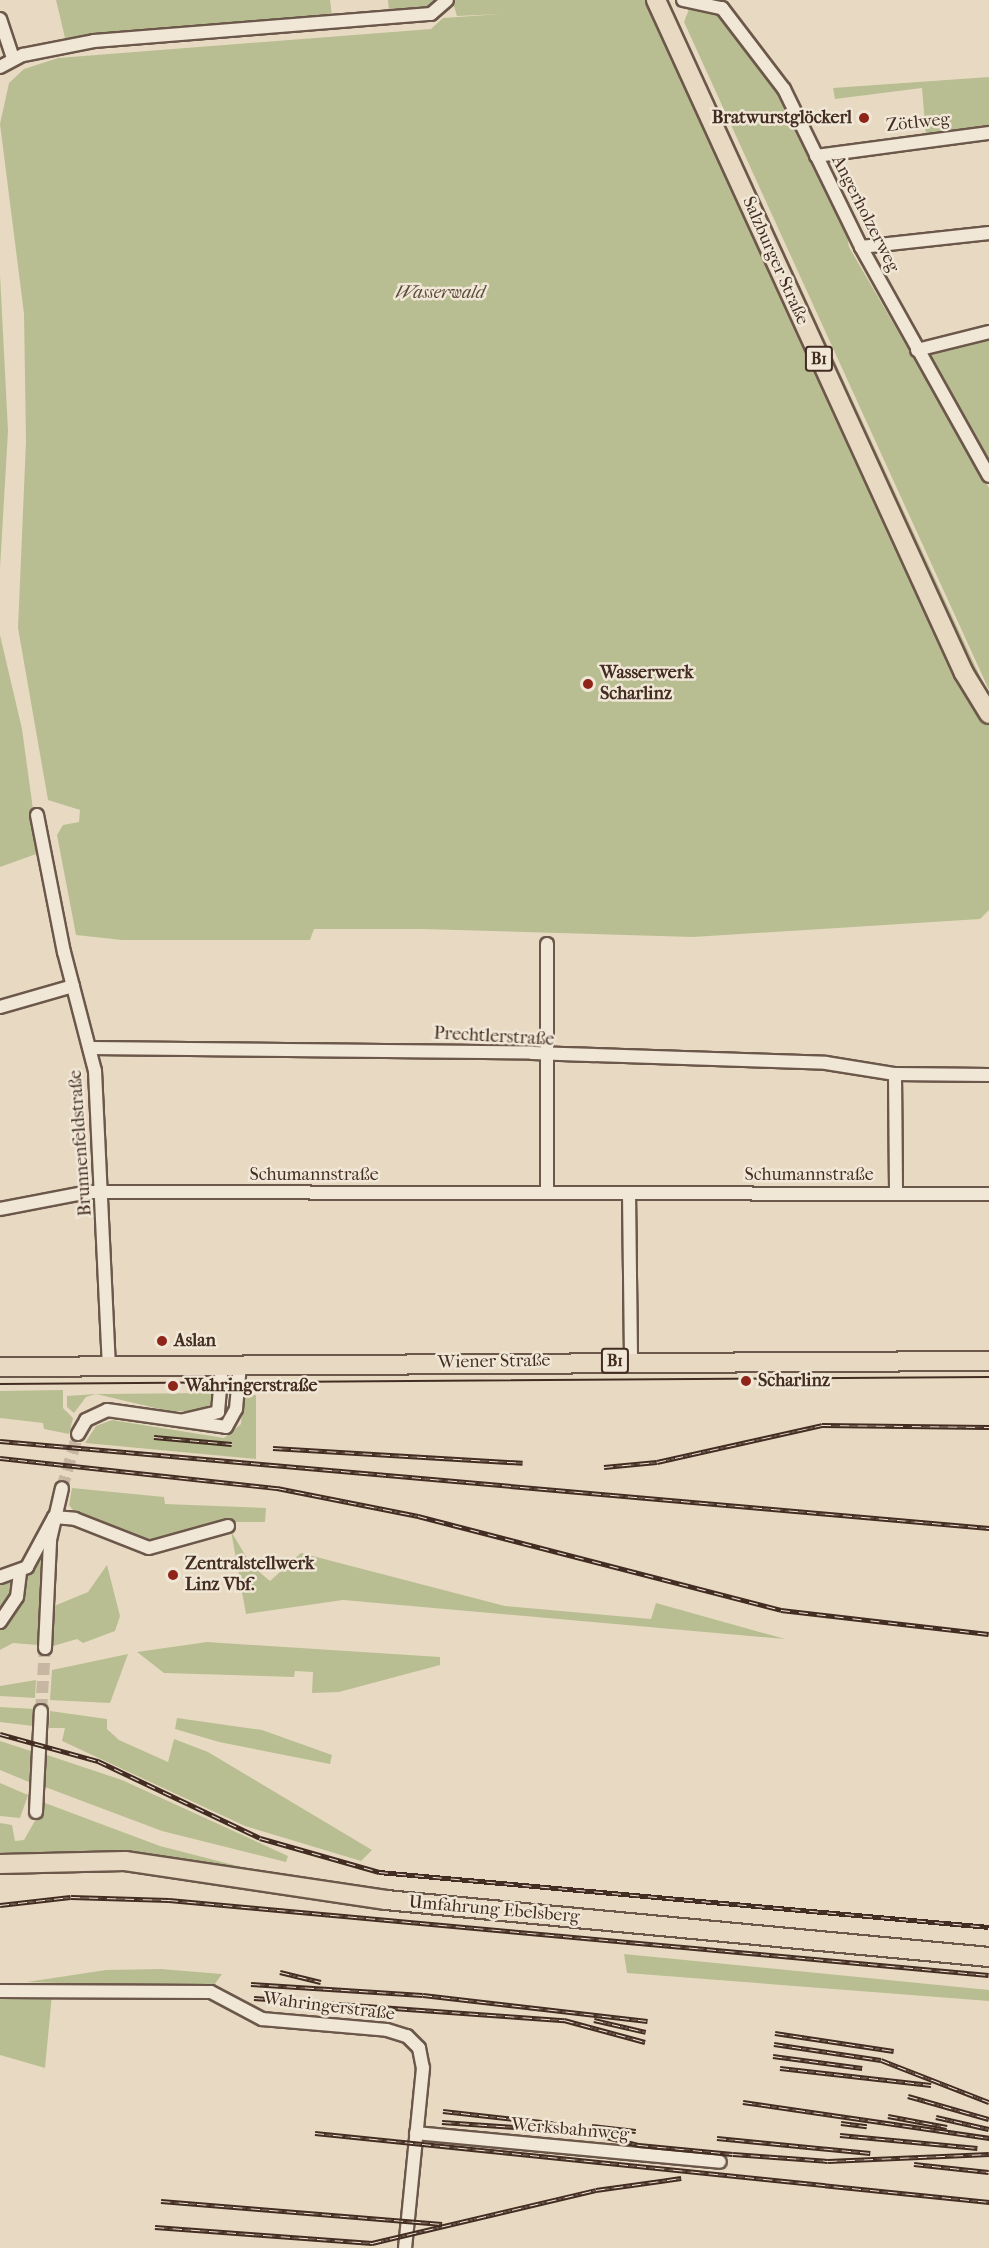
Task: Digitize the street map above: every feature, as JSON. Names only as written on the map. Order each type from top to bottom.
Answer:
[{"type":"main road","name":"Salzburger Straße","points":[[656,0],[959,662],[989,714]]},
{"type":"main road","name":"Wiener Straße","points":[[0,1367],[989,1360]]},
{"type":"main road","name":"Umfahrung Ebelsberg","points":[[0,1864],[125,1861],[386,1900],[989,1957]]},
{"type":"street","name":"Angerholzerweg","points":[[683,0],[714,4],[733,19],[784,89],[861,247],[989,476]]},
{"type":"street","points":[[0,67],[13,58],[138,35],[432,14],[446,4]]},
{"type":"street","points":[[0,19],[13,58]]},
{"type":"street","name":"Zötlweg","points":[[816,156],[989,133]]},
{"type":"street","points":[[861,247],[989,233]]},
{"type":"street","points":[[917,350],[989,332]]},
{"type":"street","name":"Brunnenfeldstraße","points":[[37,815],[73,986],[91,1048],[103,1192],[109,1366]]},
{"type":"street","points":[[547,944],[547,1194]]},
{"type":"street","points":[[0,1007],[73,986]]},
{"type":"street","name":"Prechtlerstraße","points":[[91,1048],[546,1055],[826,1063],[895,1074],[989,1075]]},
{"type":"street","points":[[895,1074],[896,1193]]},
{"type":"street","name":"Schumannstraße","points":[[0,1209],[103,1192],[989,1194]]},
{"type":"street","points":[[629,1193],[631,1361]]},
{"type":"street","points":[[173,1421],[218,1412],[231,1365]]},
{"type":"street","points":[[78,1434],[86,1420],[107,1410],[219,1429],[230,1424],[231,1365]]},
{"type":"street","points":[[45,1648],[54,1517],[62,1488]]},
{"type":"street","points":[[54,1517],[75,1519],[149,1548],[228,1526]]},
{"type":"street","points":[[0,1622],[17,1597],[20,1574],[54,1517]]},
{"type":"street","points":[[0,1577],[20,1574]]},
{"type":"street","points":[[36,1812],[41,1711]]},
{"type":"street","name":"Wahringerstraße","points":[[0,1991],[211,1992],[262,2019],[398,2032],[415,2041],[422,2057],[405,2248]]},
{"type":"street","name":"Werksbahnweg","points":[[416,2133],[720,2162]]},
{"type":"green space","points":[[56,0],[330,0],[332,16],[66,42]]},
{"type":"green space","points":[[388,0],[441,0],[434,10],[389,12]]},
{"type":"green space","name":"Wasserwald","points":[[452,0],[647,0],[960,675],[989,723],[989,910],[980,919],[693,937],[421,929],[314,929],[310,940],[122,940],[76,935],[57,835],[63,825],[79,822],[80,810],[48,800],[18,628],[26,441],[24,314],[0,124],[9,83],[24,69],[58,58],[431,29],[443,18],[501,14],[457,16]]},
{"type":"green space","points":[[671,6],[989,696],[989,705],[667,8]]},
{"type":"green space","points":[[698,7],[719,13],[773,83],[845,224],[849,247],[989,488],[989,690],[684,22],[689,9]]},
{"type":"green space","points":[[989,77],[989,129],[926,136],[922,88],[835,99],[833,88]]},
{"type":"green space","points":[[0,274],[8,431],[0,569]]},
{"type":"green space","points":[[989,339],[989,463],[926,354]]},
{"type":"green space","points":[[0,635],[22,729],[39,853],[0,867]]},
{"type":"green space","points":[[63,1390],[63,1408],[73,1418],[69,1434],[44,1429],[43,1423],[0,1418],[0,1391]]},
{"type":"green space","points":[[213,1393],[213,1402],[201,1411],[168,1411],[96,1394]]},
{"type":"green space","points":[[96,1394],[86,1397],[74,1413],[67,1407],[67,1396]]},
{"type":"green space","points":[[243,1395],[256,1395],[256,1459],[85,1443],[96,1426],[112,1420],[224,1438],[241,1424]]},
{"type":"green space","points":[[72,1488],[164,1497],[165,1504],[266,1508],[265,1522],[229,1522],[153,1544],[76,1514],[69,1505]]},
{"type":"green space","points":[[231,1531],[251,1565],[270,1581],[301,1553],[505,1606],[651,1619],[656,1603],[785,1639],[343,1600],[246,1614]]},
{"type":"green space","points":[[43,1548],[38,1645],[13,1643],[0,1650],[0,1627]]},
{"type":"green space","points":[[107,1565],[120,1616],[115,1631],[83,1643],[77,1639],[53,1646],[54,1606],[88,1592]]},
{"type":"green space","points":[[14,1581],[17,1587],[0,1618],[0,1582]]},
{"type":"green space","points":[[207,1642],[440,1657],[440,1665],[339,1692],[312,1693],[313,1672],[295,1671],[294,1677],[164,1673],[137,1652]]},
{"type":"green space","points":[[128,1654],[110,1703],[50,1700],[52,1670]]},
{"type":"green space","points":[[36,1680],[35,1698],[0,1696],[0,1686]]},
{"type":"green space","points":[[0,1707],[34,1709],[33,1726],[0,1722]]},
{"type":"green space","points":[[50,1711],[107,1719],[107,1729],[119,1740],[168,1762],[174,1739],[208,1752],[372,1850],[361,1861],[245,1826],[62,1741],[65,1728],[49,1728]]},
{"type":"green space","points":[[177,1718],[262,1730],[332,1755],[330,1764],[219,1742],[175,1729]]},
{"type":"green space","points":[[0,1741],[31,1751],[29,1782],[0,1770]]},
{"type":"green space","points":[[47,1755],[122,1780],[288,1856],[286,1862],[162,1831],[45,1787]]},
{"type":"green space","points":[[0,1783],[28,1795],[20,1818],[0,1816]]},
{"type":"green space","points":[[45,1803],[160,1846],[257,1871],[118,1850],[0,1853],[0,1823],[12,1825],[15,1841],[24,1840]]},
{"type":"green space","points":[[624,1954],[989,1990],[989,2001],[627,1973]]},
{"type":"green space","points":[[161,1969],[222,1974],[212,1988],[27,1982],[106,1970]]},
{"type":"green space","points":[[0,1995],[52,1995],[45,2068],[0,2055]]},
{"type":"tunnel","points":[[62,1488],[78,1434]]},
{"type":"tunnel","points":[[41,1711],[45,1648]]},
{"type":"tram line","points":[[0,1384],[989,1377]]},
{"type":"railway","points":[[604,1467],[657,1462],[822,1425],[989,1427]]},
{"type":"railway","points":[[154,1437],[232,1444]]},
{"type":"railway","points":[[0,1441],[989,1528]]},
{"type":"railway","points":[[273,1448],[523,1463]]},
{"type":"railway","points":[[0,1458],[277,1488],[418,1516],[781,1610],[989,1634]]},
{"type":"railway","points":[[0,1734],[98,1761],[260,1838],[379,1872],[989,1927]]},
{"type":"railway","points":[[0,1905],[71,1897],[169,1900],[989,1975]]},
{"type":"railway","points":[[280,1972],[321,1982]]},
{"type":"railway","points":[[251,1984],[423,1995],[647,2021]]},
{"type":"railway","points":[[254,1998],[564,2020],[645,2042]]},
{"type":"railway","points":[[594,2020],[646,2032]]},
{"type":"railway","points":[[775,2033],[894,2051]]},
{"type":"railway","points":[[774,2044],[881,2060],[989,2102]]},
{"type":"railway","points":[[773,2056],[862,2068]]},
{"type":"railway","points":[[780,2068],[931,2085]]},
{"type":"railway","points":[[908,2096],[989,2119]]},
{"type":"railway","points":[[743,2102],[989,2138]]},
{"type":"railway","points":[[443,2111],[550,2123],[639,2145],[733,2154],[828,2161],[989,2154]]},
{"type":"railway","points":[[888,2116],[947,2127]]},
{"type":"railway","points":[[936,2117],[989,2129]]},
{"type":"railway","points":[[442,2122],[544,2129]]},
{"type":"railway","points":[[841,2123],[867,2126]]},
{"type":"railway","points":[[592,2126],[636,2131]]},
{"type":"railway","points":[[315,2133],[989,2202]]},
{"type":"railway","points":[[840,2135],[977,2148]]},
{"type":"railway","points":[[717,2138],[870,2153]]},
{"type":"railway","points":[[914,2164],[989,2172]]},
{"type":"railway","points":[[155,2227],[372,2243],[596,2190],[681,2178]]},
{"type":"railway","points":[[161,2201],[442,2224]]},
{"type":"place","name":"Bratwurstglöckerl","points":[[864,118]]},
{"type":"place","name":"Wasserwerk Scharlinz","points":[[588,684]]},
{"type":"place","name":"Aslan","points":[[162,1341]]},
{"type":"place","name":"Scharlinz","points":[[746,1381]]},
{"type":"place","name":"Wahringerstraße","points":[[173,1386]]},
{"type":"place","name":"Zentralstellwerk Linz Vbf.","points":[[173,1575]]}]
